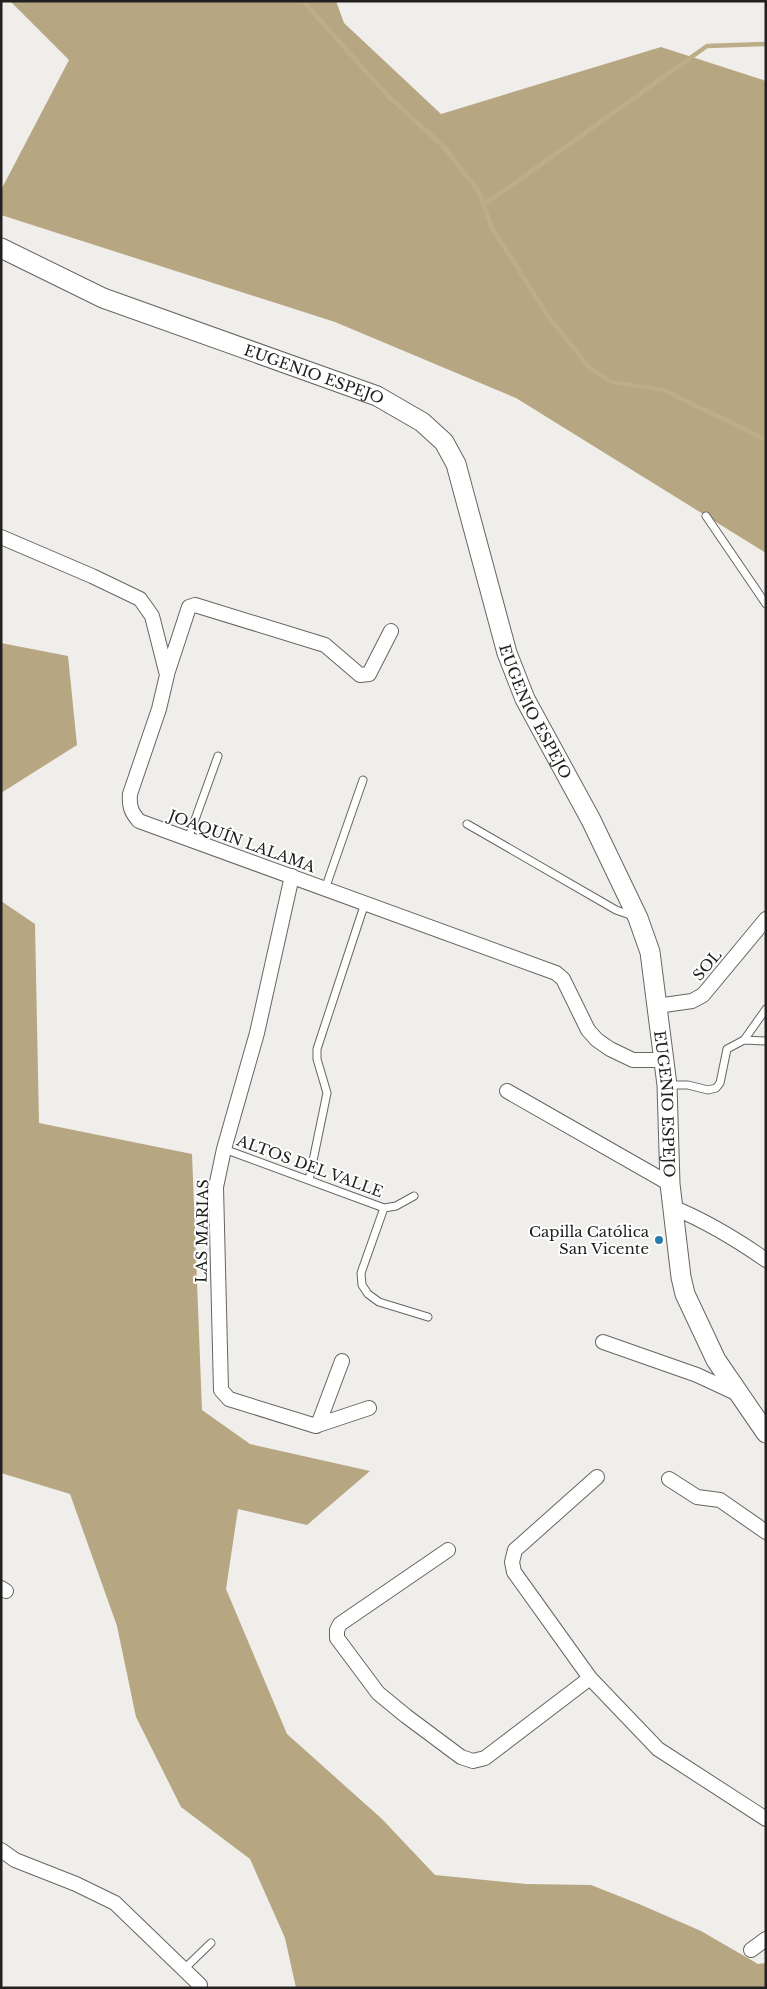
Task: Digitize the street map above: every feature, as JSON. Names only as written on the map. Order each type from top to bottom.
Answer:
[{"type":"street","name":"EUGENIO ESPEJO","points":[[1,248],[103,298],[377,396],[422,422],[444,442],[456,464],[507,653],[525,699],[591,820],[638,918],[650,952],[667,1085],[672,1207],[685,1294],[716,1360],[766,1433]]},
{"type":"street","name":"JOAQUÍN LALAMA","points":[[1,537],[140,599],[152,616],[167,675],[159,709],[130,794],[129,804],[132,813],[140,821],[556,973],[563,979],[588,1030],[597,1040],[610,1049],[633,1060],[664,1060]]},
{"type":"street","points":[[167,675],[188,607],[195,605],[325,645],[360,675],[369,674],[391,631]]},
{"type":"street","name":"LAS MARIAS","points":[[292,876],[256,1034],[224,1149],[216,1187],[221,1390],[228,1399],[318,1426]]},
{"type":"street","name":"SOL","points":[[657,1006],[692,1001],[703,995],[766,919]]},
{"type":"street","points":[[507,1091],[670,1184]]},
{"type":"street","points":[[672,1207],[695,1216],[730,1235],[766,1260]]},
{"type":"street","points":[[603,1342],[697,1375],[741,1396]]},
{"type":"street","points":[[318,1426],[342,1361]]},
{"type":"street","points":[[318,1426],[369,1408]]},
{"type":"street","points":[[597,1477],[515,1550],[512,1562],[514,1572],[590,1678],[658,1749],[766,1819]]},
{"type":"street","points":[[670,1479],[697,1497],[720,1500],[766,1532]]},
{"type":"street","points":[[448,1550],[340,1624],[337,1630],[337,1638],[378,1693],[461,1757],[473,1761],[485,1758],[590,1678]]},
{"type":"street","points":[[1,1850],[15,1860],[76,1884],[115,1903],[200,1985]]},
{"type":"street","points":[[751,1950],[766,1939]]},
{"type":"lane","points":[[706,516],[766,604]]},
{"type":"lane","points":[[188,839],[218,756]]},
{"type":"lane","points":[[326,889],[363,780]]},
{"type":"lane","points":[[467,824],[616,910],[638,918]]},
{"type":"lane","points":[[308,1180],[327,1093],[317,1059],[317,1049],[365,903]]},
{"type":"lane","points":[[667,1085],[688,1085],[708,1090],[716,1088],[720,1083],[727,1049],[744,1040],[766,1009]]},
{"type":"lane","points":[[744,1040],[766,1041]]},
{"type":"lane","name":"ALTOS DEL VALLE","points":[[224,1149],[384,1208],[396,1206],[414,1196]]},
{"type":"lane","points":[[384,1208],[361,1273],[362,1285],[368,1294],[379,1302],[428,1317]]},
{"type":"lane","points":[[183,1970],[211,1943]]},
{"type":"shaded area","points":[[10,1],[336,1],[344,23],[441,114],[661,47],[766,81],[766,553],[516,398],[335,322],[1,215],[1,190],[69,60]]},
{"type":"shaded area","points":[[1,643],[68,656],[77,745],[1,793]]},
{"type":"shaded area","points":[[1,901],[35,924],[39,1123],[192,1154],[202,1410],[250,1444],[370,1471],[307,1525],[238,1509],[226,1589],[287,1734],[382,1819],[435,1875],[526,1884],[591,1885],[701,1931],[758,1964],[766,1963],[766,1988],[296,1988],[285,1938],[250,1859],[181,1807],[136,1717],[117,1626],[70,1494],[1,1473]]},
{"type":"waterway","points":[[303,1],[388,96],[445,148],[479,192],[492,228],[548,316],[588,366],[611,382],[664,390],[766,440]]},
{"type":"waterway","points":[[484,205],[707,46],[766,44]]},
{"type":"place","name":"Capilla Católica San Vicente","points":[[659,1240]]}]
